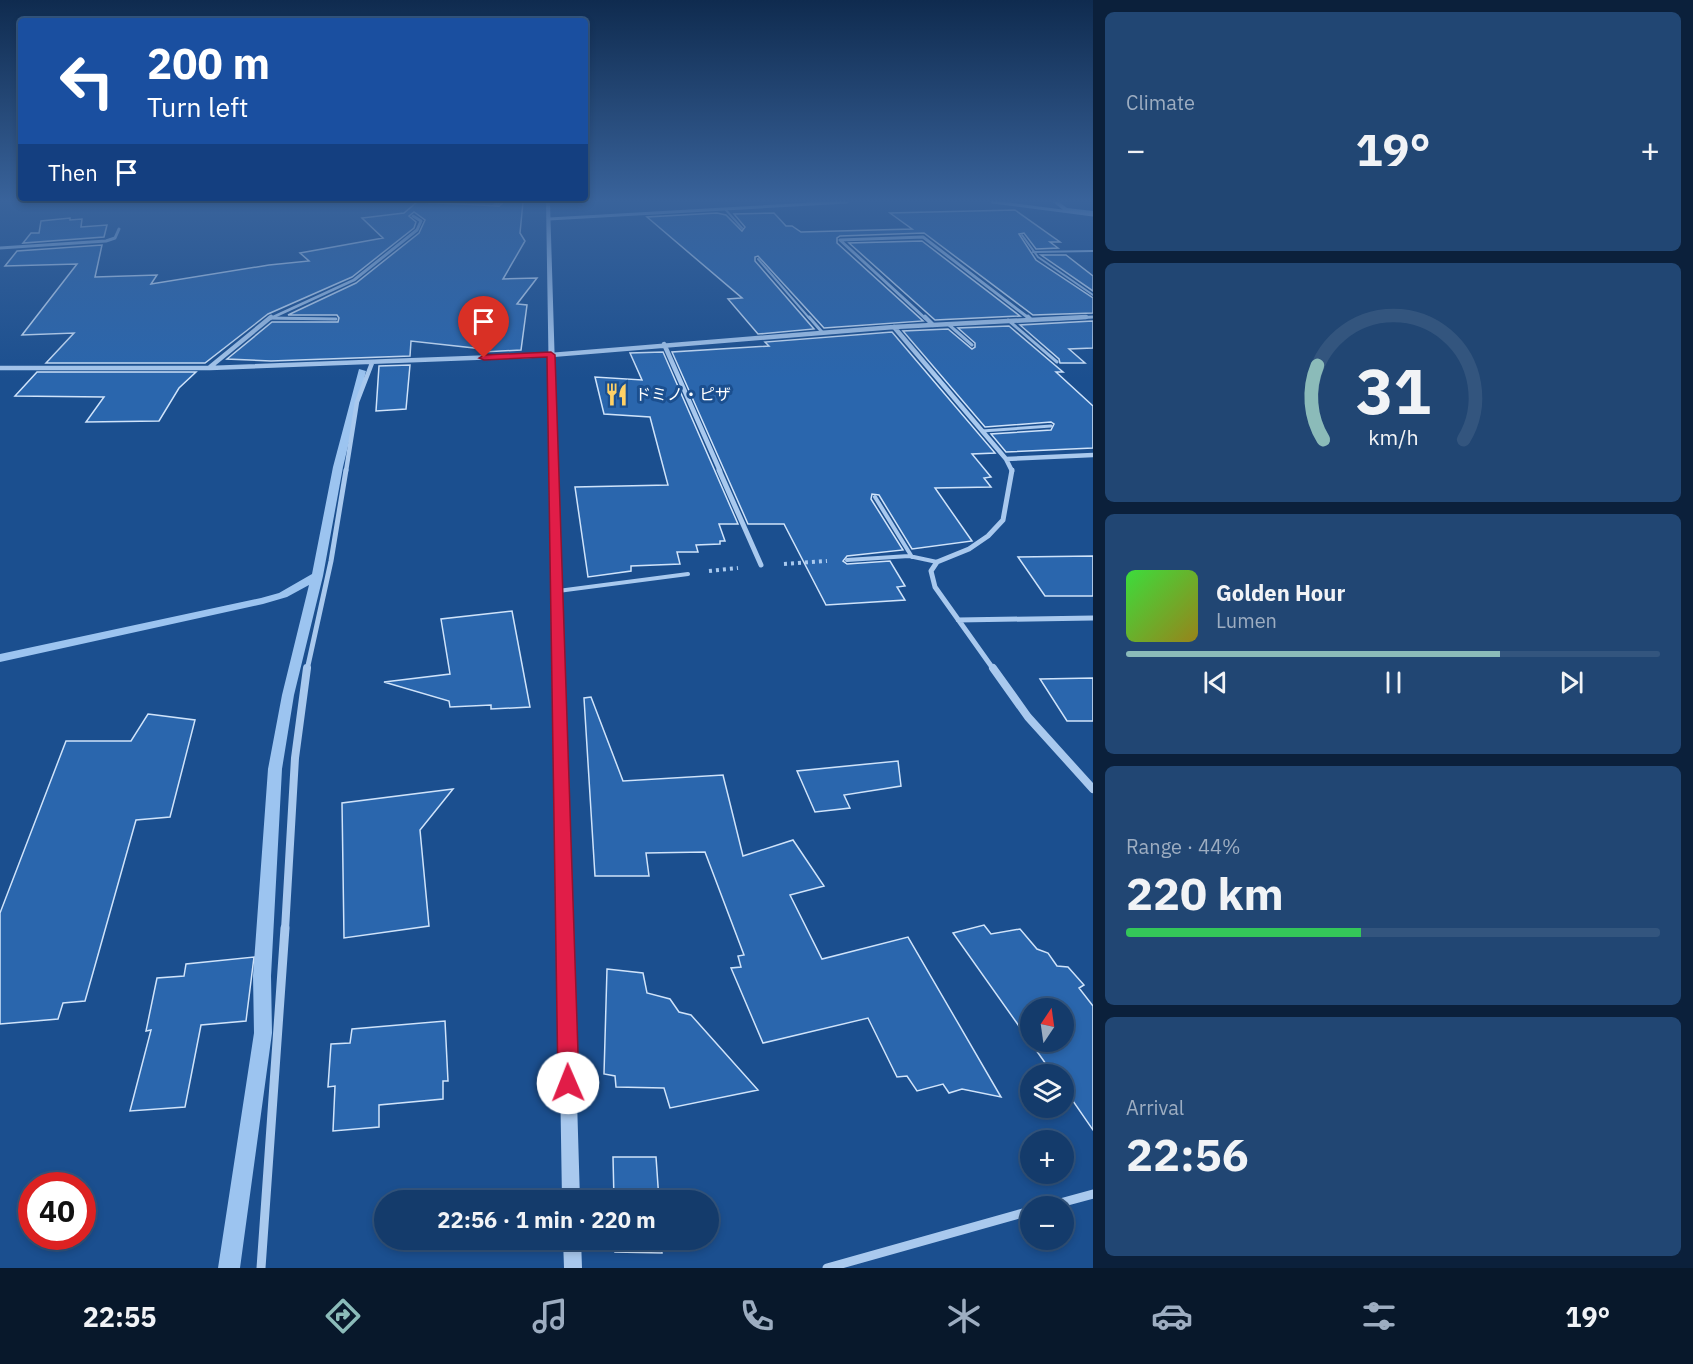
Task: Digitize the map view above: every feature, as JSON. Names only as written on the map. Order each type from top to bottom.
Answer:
[{"type":"street","points":[[210,368],[269,318],[354,280],[378,261]]},
{"type":"street","points":[[550,261],[571,1190]]},
{"type":"street","points":[[863,261],[933,325]]},
{"type":"street","points":[[955,261],[1030,319]]},
{"type":"street","points":[[0,368],[210,368],[551,355],[822,332],[1093,317]]},
{"type":"street","points":[[894,327],[1012,469],[1003,520],[988,536],[969,549],[936,562],[931,571],[935,586],[1028,717],[1093,789]]},
{"type":"street","points":[[664,344],[760,565]]},
{"type":"street","points":[[261,1268],[276,1074],[295,758],[308,662],[331,561],[357,402],[372,363]]},
{"type":"street","points":[[1006,459],[1093,455]]},
{"type":"street","points":[[958,620],[1093,618]]},
{"type":"street","points":[[1074,1199],[1093,1194]]},
{"type":"street","points":[[827,1268],[1020,1214]]},
{"type":"street","points":[[572,1250],[573,1268]]},
{"type":"lane","points":[[759,261],[822,332]]},
{"type":"lane","points":[[1046,261],[1093,295]]},
{"type":"lane","points":[[269,318],[336,319]]},
{"type":"lane","points":[[1008,320],[1057,362]]},
{"type":"lane","points":[[948,324],[972,345]]},
{"type":"lane","points":[[982,431],[1051,426]]},
{"type":"lane","points":[[875,497],[912,557]]},
{"type":"lane","points":[[847,560],[912,557],[936,562]]},
{"type":"lane","points":[[556,591],[688,574]]},
{"type":"building","points":[[9,261],[98,261],[95,277],[157,275],[151,284],[307,261],[372,261],[352,277],[268,314],[205,363],[46,363],[74,333],[22,335],[77,264],[5,266]]},
{"type":"building","points":[[384,261],[513,261],[503,279],[537,278],[517,304],[527,305],[521,350],[483,352],[483,349],[411,341],[410,356],[271,361],[227,359],[272,322],[338,322],[337,315],[288,315],[356,283]]},
{"type":"building","points":[[699,261],[755,261],[814,329],[758,334],[728,299],[742,298]]},
{"type":"building","points":[[763,261],[857,261],[923,321],[824,328]]},
{"type":"building","points":[[869,261],[948,261],[1020,316],[935,320]]},
{"type":"building","points":[[961,261],[1038,261],[1093,298],[1093,313],[1033,315]]},
{"type":"building","points":[[1050,261],[1074,261],[1093,276],[1093,291]]},
{"type":"building","points":[[1093,321],[1093,348],[1069,349],[1085,363],[1060,363],[1059,359],[1020,325]]},
{"type":"building","points":[[1009,326],[1063,372],[1056,372],[1093,406],[1093,448],[1006,452],[991,434],[1051,430],[1054,424],[1051,422],[985,427],[903,331],[948,329],[972,349],[975,343],[958,328]]},
{"type":"building","points":[[892,332],[995,453],[972,454],[991,477],[984,478],[991,487],[935,488],[972,541],[912,549],[879,495],[872,494],[871,499],[903,550],[847,556],[843,561],[847,564],[890,561],[905,586],[897,587],[905,600],[826,605],[784,524],[748,524],[672,352],[769,346],[765,342]]},
{"type":"building","points":[[663,352],[738,524],[719,524],[725,541],[720,541],[720,544],[696,545],[698,552],[677,552],[680,564],[631,566],[631,571],[588,577],[575,487],[668,485],[650,417],[604,414],[595,377],[642,380],[630,353]]},
{"type":"building","points":[[410,365],[406,409],[376,411],[379,366]]},
{"type":"building","points":[[37,372],[196,372],[179,388],[159,421],[86,422],[104,397],[15,396]]},
{"type":"building","points":[[1093,556],[1093,596],[1045,596],[1018,557]]},
{"type":"building","points":[[512,611],[530,707],[491,709],[491,705],[450,707],[449,701],[384,682],[450,674],[441,619]]},
{"type":"building","points":[[1093,678],[1093,721],[1067,721],[1040,679]]},
{"type":"building","points":[[591,697],[623,781],[723,775],[743,856],[793,840],[824,886],[790,895],[822,959],[908,937],[1001,1097],[962,1089],[949,1093],[943,1084],[917,1091],[907,1076],[897,1077],[868,1018],[763,1043],[731,968],[741,967],[738,956],[744,955],[705,852],[646,853],[649,876],[595,876],[584,698]]},
{"type":"building","points":[[148,714],[195,720],[170,817],[136,820],[85,1001],[63,1003],[58,1019],[0,1024],[0,913],[66,741],[131,741]]},
{"type":"building","points":[[898,761],[901,786],[844,795],[850,808],[815,812],[797,771]]},
{"type":"building","points":[[453,789],[420,830],[429,926],[344,938],[342,803]]},
{"type":"building","points":[[984,925],[991,934],[1020,929],[1037,949],[1048,953],[1057,966],[1068,967],[1084,985],[1079,988],[1093,1006],[1093,1130],[1074,1102],[1074,1064],[1046,1064],[1037,1052],[1074,1052],[1074,998],[1020,998],[1020,1027],[953,933]]},
{"type":"building","points":[[254,957],[246,1021],[201,1025],[185,1107],[130,1111],[151,1030],[146,1031],[157,978],[184,976],[186,964]]},
{"type":"building","points":[[607,969],[643,973],[647,993],[670,999],[679,1012],[691,1015],[758,1090],[670,1108],[664,1088],[616,1087],[615,1076],[604,1074]]},
{"type":"building","points":[[445,1021],[448,1081],[443,1081],[443,1099],[379,1105],[379,1127],[333,1131],[335,1086],[328,1087],[331,1044],[350,1043],[352,1029]]},
{"type":"building","points":[[613,1157],[656,1157],[658,1190],[614,1190]]},
{"type":"building","points":[[615,1250],[662,1250],[662,1253],[615,1252]]},
{"type":"waterway","points":[[317,576],[338,467],[362,371]]},
{"type":"waterway","points":[[0,658],[263,601],[283,595],[317,576]]},
{"type":"waterway","points":[[229,1268],[263,1033],[262,976],[275,769],[288,695],[317,576]]},
{"type":"place","name":"ドミノ・ピザ","points":[[617,394]]},
{"type":"route","points":[[484,358],[551,355],[568,1083]]}]
